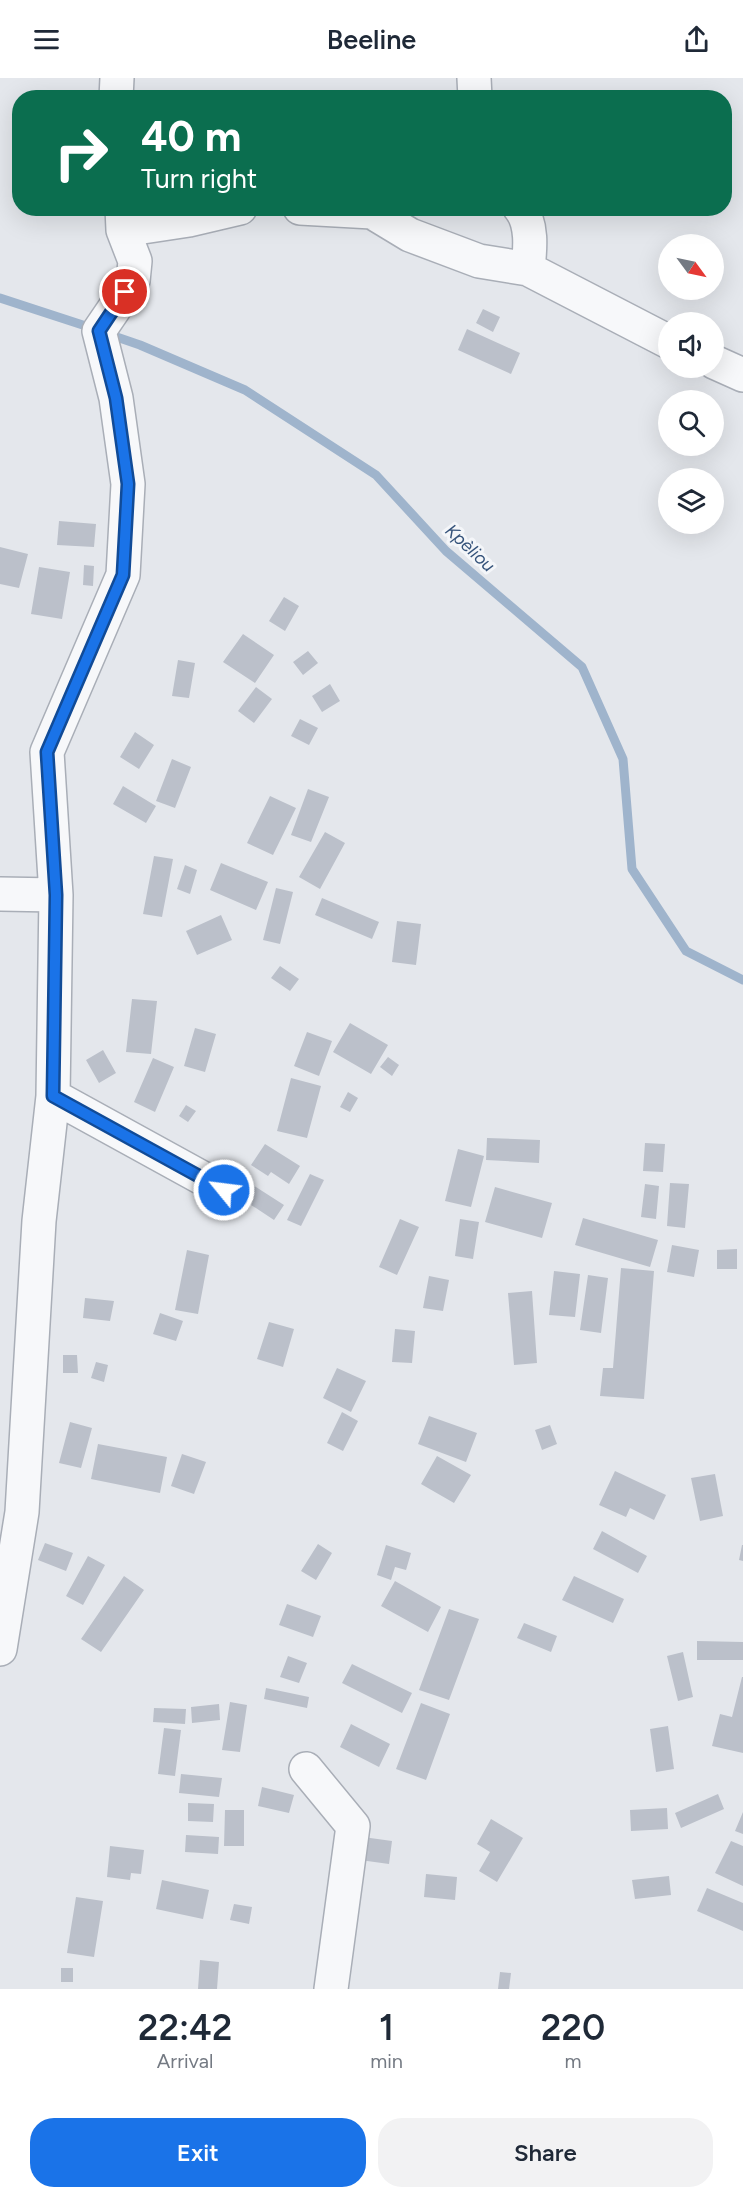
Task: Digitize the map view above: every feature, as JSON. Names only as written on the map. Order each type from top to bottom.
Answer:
[{"type":"street","points":[[0,1649],[22,1512],[39,1221],[53,1096],[56,895],[47,752],[123,575],[128,484],[116,398],[99,331],[133,281],[135,261],[122,219],[189,220],[206,216]]},
{"type":"street","points":[[379,216],[410,235],[479,261],[528,269],[658,336]]},
{"type":"street","points":[[525,216],[530,245],[528,269]]},
{"type":"street","points":[[724,366],[743,375]]},
{"type":"street","points":[[0,894],[56,895]]},
{"type":"street","points":[[53,1096],[224,1190]]},
{"type":"street","points":[[306,1769],[353,1826],[331,1989]]},
{"type":"building","points":[[483,309],[500,317],[493,332],[476,323]]},
{"type":"building","points":[[467,329],[520,353],[511,374],[458,350]]},
{"type":"building","points":[[59,521],[96,524],[94,547],[57,545]]},
{"type":"building","points":[[0,547],[28,554],[19,588],[0,584]]},
{"type":"building","points":[[84,565],[94,566],[93,586],[83,585]]},
{"type":"building","points":[[39,567],[70,572],[62,619],[31,614]]},
{"type":"building","points":[[284,597],[299,606],[285,631],[269,621]]},
{"type":"building","points":[[243,634],[274,655],[255,683],[223,662]]},
{"type":"building","points":[[308,651],[318,663],[303,675],[293,662]]},
{"type":"building","points":[[178,660],[195,663],[189,698],[172,696]]},
{"type":"building","points":[[330,684],[340,701],[322,712],[312,696]]},
{"type":"building","points":[[256,687],[272,699],[254,723],[238,711]]},
{"type":"building","points":[[300,719],[318,728],[309,745],[291,736]]},
{"type":"building","points":[[135,732],[154,745],[139,769],[120,757]]},
{"type":"building","points":[[172,759],[191,767],[175,808],[156,801]]},
{"type":"building","points":[[123,786],[156,806],[146,823],[113,804]]},
{"type":"building","points":[[308,789],[329,797],[311,842],[291,835]]},
{"type":"building","points":[[270,796],[296,808],[273,855],[247,843]]},
{"type":"building","points":[[325,832],[345,843],[320,889],[299,877]]},
{"type":"building","points":[[154,856],[173,859],[162,917],[143,914]]},
{"type":"building","points":[[221,863],[268,882],[256,910],[210,890]]},
{"type":"building","points":[[185,865],[197,870],[190,894],[177,889]]},
{"type":"building","points":[[276,888],[293,892],[280,944],[263,940]]},
{"type":"building","points":[[322,898],[379,922],[372,939],[315,915]]},
{"type":"building","points":[[221,915],[232,940],[197,955],[186,931]]},
{"type":"building","points":[[397,921],[421,924],[416,965],[392,962]]},
{"type":"building","points":[[280,966],[299,979],[290,991],[271,978]]},
{"type":"building","points":[[132,999],[157,1001],[151,1054],[126,1052]]},
{"type":"building","points":[[350,1023],[388,1045],[371,1074],[333,1052]]},
{"type":"building","points":[[195,1028],[216,1034],[205,1072],[184,1066]]},
{"type":"building","points":[[307,1032],[332,1041],[319,1076],[294,1066]]},
{"type":"building","points":[[103,1050],[116,1073],[99,1083],[86,1060]]},
{"type":"building","points":[[388,1057],[399,1065],[392,1076],[380,1067]]},
{"type":"building","points":[[153,1058],[174,1067],[155,1112],[134,1102]]},
{"type":"building","points":[[291,1078],[321,1086],[307,1138],[277,1131]]},
{"type":"building","points":[[348,1092],[358,1098],[350,1112],[340,1107]]},
{"type":"building","points":[[186,1105],[196,1111],[188,1122],[179,1116]]},
{"type":"building","points":[[487,1138],[540,1140],[539,1163],[486,1160]]},
{"type":"building","points":[[645,1143],[665,1144],[663,1172],[643,1171]]},
{"type":"building","points":[[265,1144],[300,1166],[289,1184],[271,1172],[268,1176],[251,1165]]},
{"type":"building","points":[[458,1149],[484,1156],[471,1207],[445,1201]]},
{"type":"building","points":[[310,1174],[324,1180],[301,1226],[287,1220]]},
{"type":"building","points":[[248,1182],[284,1205],[274,1220],[239,1197]]},
{"type":"building","points":[[670,1183],[689,1184],[685,1228],[667,1226]]},
{"type":"building","points":[[645,1184],[659,1186],[656,1219],[641,1217]]},
{"type":"building","points":[[495,1187],[552,1203],[542,1238],[485,1222]]},
{"type":"building","points":[[583,1218],[658,1240],[650,1267],[575,1245]]},
{"type":"building","points":[[400,1219],[419,1227],[397,1275],[379,1267]]},
{"type":"building","points":[[460,1219],[479,1222],[473,1259],[455,1256]]},
{"type":"building","points":[[672,1245],[699,1250],[694,1277],[667,1272]]},
{"type":"building","points":[[737,1249],[737,1269],[717,1269],[717,1250]]},
{"type":"building","points":[[187,1250],[209,1255],[198,1314],[175,1310]]},
{"type":"building","points":[[621,1268],[654,1271],[644,1399],[600,1396],[603,1368],[613,1368]]},
{"type":"building","points":[[554,1271],[580,1274],[575,1317],[549,1315]]},
{"type":"building","points":[[588,1275],[608,1278],[601,1333],[580,1330]]},
{"type":"building","points":[[429,1276],[449,1280],[443,1311],[423,1308]]},
{"type":"building","points":[[532,1291],[537,1363],[514,1365],[508,1293]]},
{"type":"building","points":[[85,1298],[114,1301],[110,1321],[83,1318]]},
{"type":"building","points":[[160,1313],[183,1321],[176,1341],[153,1334]]},
{"type":"building","points":[[269,1322],[294,1329],[283,1367],[257,1359]]},
{"type":"building","points":[[395,1329],[415,1331],[412,1363],[392,1362]]},
{"type":"building","points":[[63,1355],[77,1355],[78,1373],[63,1373]]},
{"type":"building","points":[[96,1362],[108,1365],[104,1382],[91,1378]]},
{"type":"building","points":[[337,1368],[366,1381],[351,1412],[323,1398]]},
{"type":"building","points":[[342,1412],[358,1421],[343,1451],[327,1443]]},
{"type":"building","points":[[429,1416],[477,1433],[466,1462],[418,1444]]},
{"type":"building","points":[[70,1422],[92,1428],[81,1468],[59,1463]]},
{"type":"building","points":[[550,1425],[557,1444],[542,1450],[535,1430]]},
{"type":"building","points":[[98,1444],[167,1457],[160,1493],[91,1479]]},
{"type":"building","points":[[182,1454],[206,1462],[194,1494],[171,1486]]},
{"type":"building","points":[[437,1456],[471,1475],[454,1503],[421,1484]]},
{"type":"building","points":[[615,1471],[666,1495],[654,1520],[630,1508],[626,1517],[599,1505]]},
{"type":"building","points":[[715,1474],[723,1516],[700,1521],[691,1478]]},
{"type":"building","points":[[602,1531],[647,1556],[638,1573],[593,1549]]},
{"type":"building","points":[[45,1543],[73,1553],[66,1571],[38,1560]]},
{"type":"building","points":[[318,1544],[332,1553],[316,1580],[301,1571]]},
{"type":"building","points":[[386,1545],[411,1553],[406,1570],[395,1567],[391,1580],[377,1575]]},
{"type":"building","points":[[743,1545],[743,1561],[739,1560]]},
{"type":"building","points":[[88,1556],[105,1565],[83,1605],[66,1596]]},
{"type":"building","points":[[124,1576],[144,1590],[101,1652],[81,1639]]},
{"type":"building","points":[[574,1576],[624,1599],[613,1623],[562,1600]]},
{"type":"building","points":[[395,1581],[441,1607],[428,1632],[381,1606]]},
{"type":"building","points":[[287,1604],[321,1616],[313,1637],[279,1625]]},
{"type":"building","points":[[449,1609],[479,1619],[449,1700],[419,1690]]},
{"type":"building","points":[[524,1623],[557,1636],[551,1652],[517,1638]]},
{"type":"building","points":[[697,1641],[743,1642],[743,1660],[697,1660]]},
{"type":"building","points":[[683,1652],[693,1697],[678,1701],[667,1656]]},
{"type":"building","points":[[288,1656],[307,1663],[299,1683],[280,1677]]},
{"type":"building","points":[[352,1664],[412,1693],[402,1713],[342,1683]]},
{"type":"building","points":[[742,1677],[743,1753],[712,1746],[720,1714],[732,1717]]},
{"type":"building","points":[[266,1688],[309,1697],[307,1708],[264,1699]]},
{"type":"building","points":[[230,1702],[247,1705],[240,1752],[222,1750]]},
{"type":"building","points":[[421,1703],[450,1714],[426,1780],[396,1769]]},
{"type":"building","points":[[219,1704],[220,1720],[192,1723],[191,1707]]},
{"type":"building","points":[[154,1708],[186,1709],[185,1724],[153,1722]]},
{"type":"building","points":[[351,1724],[390,1744],[379,1767],[340,1747]]},
{"type":"building","points":[[668,1726],[674,1769],[656,1772],[650,1729]]},
{"type":"building","points":[[164,1728],[181,1730],[175,1776],[158,1774]]},
{"type":"building","points":[[181,1774],[222,1778],[219,1797],[179,1793]]},
{"type":"building","points":[[262,1787],[294,1795],[289,1813],[258,1806]]},
{"type":"building","points":[[718,1794],[724,1809],[681,1828],[675,1813]]},
{"type":"building","points":[[188,1803],[214,1804],[213,1822],[188,1821]]},
{"type":"building","points":[[667,1808],[668,1829],[631,1831],[630,1810]]},
{"type":"building","points":[[225,1810],[244,1810],[244,1846],[224,1846]]},
{"type":"building","points":[[743,1812],[743,1834],[735,1831]]},
{"type":"building","points":[[491,1819],[523,1838],[497,1882],[479,1871],[490,1852],[477,1844]]},
{"type":"building","points":[[186,1835],[219,1837],[218,1854],[185,1852]]},
{"type":"building","points":[[363,1837],[392,1841],[389,1864],[360,1860]]},
{"type":"building","points":[[731,1841],[743,1846],[743,1886],[715,1873]]},
{"type":"building","points":[[110,1846],[144,1850],[141,1874],[131,1873],[130,1880],[107,1877]]},
{"type":"building","points":[[426,1874],[457,1877],[455,1900],[424,1897]]},
{"type":"building","points":[[669,1876],[671,1895],[635,1899],[632,1880]]},
{"type":"building","points":[[162,1880],[209,1890],[203,1919],[156,1909]]},
{"type":"building","points":[[707,1888],[743,1903],[743,1931],[697,1911]]},
{"type":"building","points":[[76,1897],[103,1901],[94,1957],[67,1953]]},
{"type":"building","points":[[234,1904],[252,1907],[249,1924],[230,1920]]},
{"type":"building","points":[[200,1960],[219,1962],[217,1989],[198,1989]]},
{"type":"building","points":[[61,1968],[73,1968],[73,1982],[61,1982]]},
{"type":"building","points":[[500,1972],[511,1973],[509,1989],[498,1989]]},
{"type":"waterway","name":"Kpèliou","points":[[0,298],[95,329]]},
{"type":"waterway","name":"Kpèliou","points":[[108,334],[140,345],[245,390],[376,475],[446,551],[582,667],[623,759],[632,869],[686,951],[743,980]]},
{"type":"route","points":[[125,292],[99,331],[116,398],[128,484],[123,575],[47,752],[56,895],[53,1096],[224,1190]]}]
